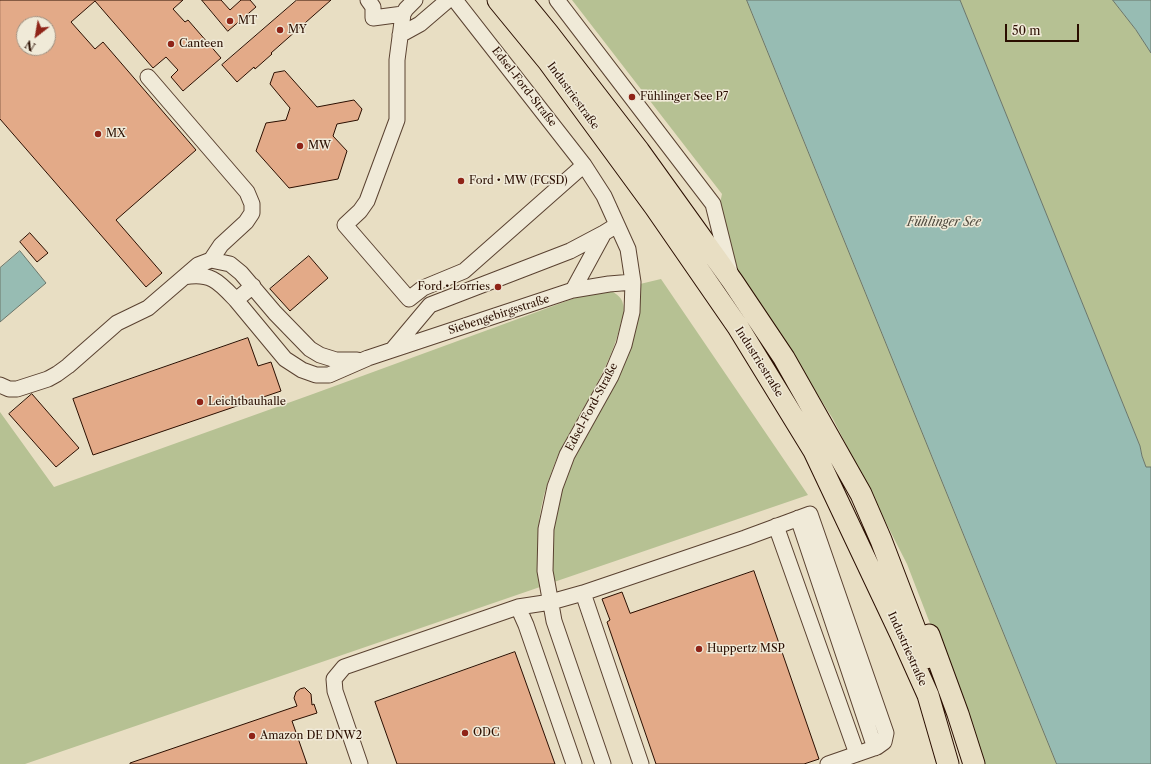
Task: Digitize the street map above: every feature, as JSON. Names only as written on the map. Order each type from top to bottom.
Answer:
[{"type":"highway","points":[[488,0],[548,61]]},
{"type":"highway","name":"Industriestraße","points":[[498,0],[548,61],[655,208],[738,327],[814,451],[902,636],[928,695],[948,764]]},
{"type":"highway","name":"Industriestraße","points":[[521,0],[638,151],[733,282],[791,371],[861,494],[881,540],[942,702],[959,764]]},
{"type":"highway","points":[[881,540],[904,577],[934,646],[974,764]]},
{"type":"highway","points":[[902,636],[933,764]]},
{"type":"street","points":[[368,0],[372,7],[374,18],[403,14]]},
{"type":"street","points":[[415,0],[406,8],[403,14],[397,60],[397,120],[367,201],[360,211],[345,225],[409,299],[423,288],[464,271],[584,165]]},
{"type":"street","points":[[400,34],[420,24],[448,0]]},
{"type":"street","name":"Edsel-Ford-Straße","points":[[455,0],[584,165],[604,196],[628,249],[633,282],[632,312],[624,345],[611,376],[567,455],[554,487],[546,529],[546,571],[554,621],[603,764]]},
{"type":"street","points":[[557,0],[713,204],[733,282]]},
{"type":"street","points":[[148,77],[247,192],[252,204],[252,213],[246,222],[220,245],[212,260]]},
{"type":"street","points":[[392,350],[430,305],[570,251],[617,225]]},
{"type":"street","points":[[573,290],[604,233]]},
{"type":"street","points":[[0,385],[9,389],[16,389],[48,379],[57,374],[117,323],[148,308],[198,265],[212,260],[230,264],[241,273],[298,338],[310,349],[320,355],[336,360],[368,358]]},
{"type":"street","points":[[184,276],[204,275],[222,285],[285,359],[302,370],[316,375],[329,375],[368,358]]},
{"type":"street","name":"Siebengebirgsstraße","points":[[368,358],[573,290],[633,282]]},
{"type":"street","points":[[236,300],[253,286]]},
{"type":"street","points":[[360,764],[335,692],[334,679],[344,667],[518,607],[551,602],[583,593],[810,514],[886,733],[884,742],[875,748],[828,764]]},
{"type":"street","points":[[776,526],[857,754]]},
{"type":"street","points":[[583,593],[641,764]]},
{"type":"street","points":[[518,607],[574,764]]},
{"type":"green space","points":[[572,0],[747,0],[1057,764],[977,764],[953,683],[907,564],[833,419],[788,347],[734,266],[719,208],[722,194]]},
{"type":"green space","points":[[960,0],[1113,0],[1136,30],[1151,53],[1151,467],[1146,467],[1140,446]]},
{"type":"green space","points":[[661,279],[808,495],[554,582],[552,564],[553,528],[562,490],[574,459],[587,434],[640,284]]},
{"type":"green space","points":[[606,288],[617,294],[621,299],[624,306],[623,316],[616,339],[603,371],[558,456],[544,495],[538,534],[540,587],[25,764],[0,764],[0,412],[54,487]]},
{"type":"water","name":"Fühlinger See","points":[[747,0],[960,0],[1140,446],[1146,467],[1151,467],[1151,764],[1057,764]]},
{"type":"water","points":[[1113,0],[1151,0],[1151,53],[1136,30]]},
{"type":"water","points":[[20,251],[46,283],[0,322],[0,268]]},
{"type":"building","name":"MX","points":[[0,0],[183,0],[173,9],[185,22],[188,20],[221,58],[183,91],[171,77],[178,70],[166,57],[153,68],[95,1],[71,22],[95,49],[103,42],[196,150],[116,220],[162,273],[146,287],[0,119]]},
{"type":"building","name":"MT","points":[[202,0],[221,0],[230,10],[241,0],[250,0],[256,7],[228,31]]},
{"type":"building","name":"MY","points":[[297,0],[331,0],[255,69],[254,67],[237,82],[222,65]]},
{"type":"building","name":"MW","points":[[285,71],[317,107],[354,100],[362,109],[358,120],[337,124],[333,136],[347,151],[338,179],[289,188],[256,151],[266,123],[286,120],[290,108],[270,84],[274,73]]},
{"type":"building","points":[[30,233],[48,253],[37,262],[20,242]]},
{"type":"building","points":[[309,256],[328,278],[290,311],[270,289]]},
{"type":"building","points":[[248,338],[258,366],[271,362],[281,391],[93,455],[73,399]]},
{"type":"building","points":[[32,394],[79,448],[56,467],[9,414]]},
{"type":"building","name":"Huppertz MSP","points":[[754,571],[819,759],[804,764],[656,764],[607,622],[610,620],[602,599],[622,592],[630,613]]},
{"type":"building","name":"ODC","points":[[515,652],[555,764],[397,764],[375,702]]},
{"type":"building","name":"Amazon DE DNW2","points":[[305,688],[311,694],[312,705],[314,704],[317,713],[292,721],[307,764],[130,764],[297,706],[294,698],[296,692]]},
{"type":"place","name":"MT","points":[[230,21]]},
{"type":"place","name":"MY","points":[[280,30]]},
{"type":"place","name":"Canteen","points":[[171,44]]},
{"type":"place","name":"Fühlinger See P7","points":[[632,97]]},
{"type":"place","name":"MX","points":[[98,134]]},
{"type":"place","name":"MW","points":[[300,146]]},
{"type":"place","name":"Ford • MW (FCSD)","points":[[461,181]]},
{"type":"place","name":"Ford • Lorries","points":[[498,287]]},
{"type":"place","name":"Leichtbauhalle","points":[[200,402]]},
{"type":"place","name":"Huppertz MSP","points":[[699,649]]},
{"type":"place","name":"ODC","points":[[465,733]]},
{"type":"place","name":"Amazon DE DNW2","points":[[252,736]]}]
